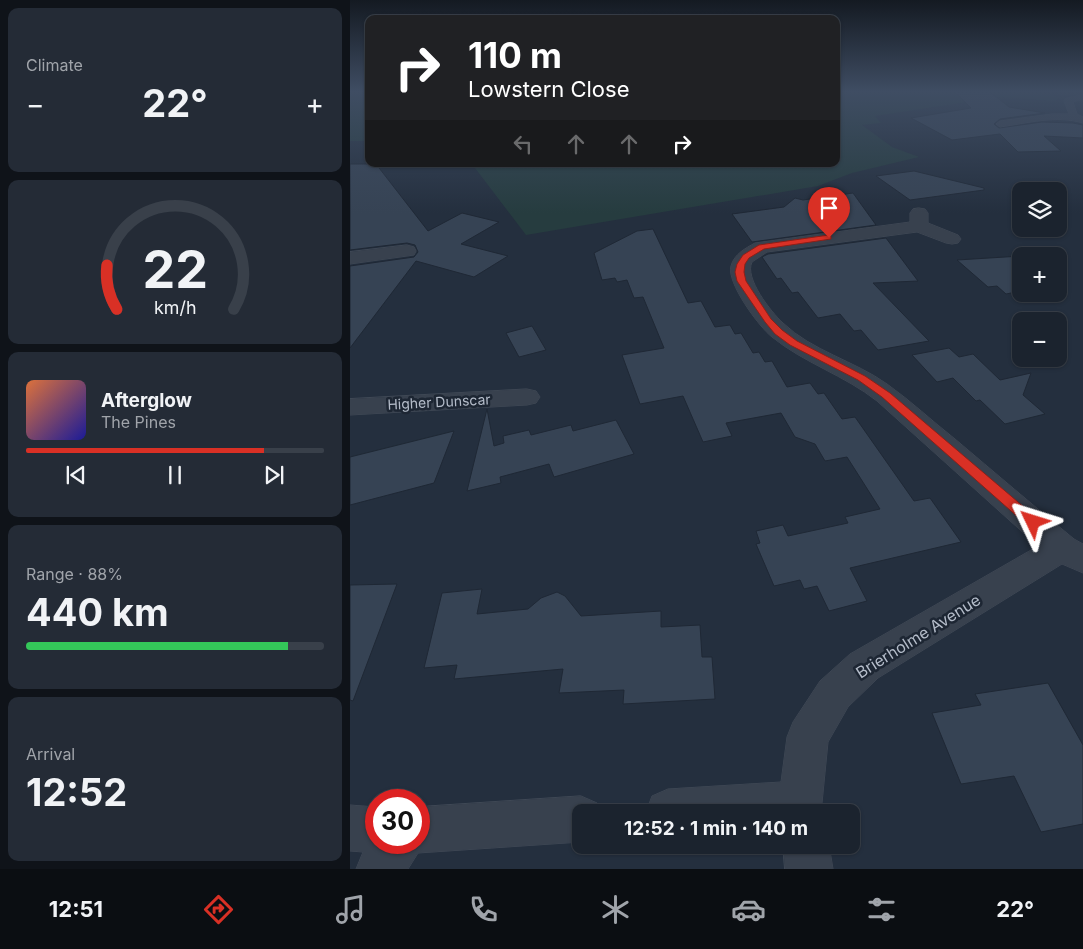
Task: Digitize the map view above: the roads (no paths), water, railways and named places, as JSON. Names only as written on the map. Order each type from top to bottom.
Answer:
[{"type":"street","points":[[952,239],[919,220],[762,247],[746,257],[741,264],[740,272],[742,281],[778,332],[793,343],[861,378],[886,395],[1073,554]]},
{"type":"street","points":[[350,258],[407,251]]},
{"type":"street","name":"Higher Dunscar","points":[[350,407],[527,397]]},
{"type":"street","name":"Brierholme Avenue","points":[[803,804],[808,738],[834,694],[864,666],[1073,554]]},
{"type":"street","points":[[430,829],[572,820]]},
{"type":"street","points":[[350,828],[365,829]]},
{"type":"street","points":[[380,869],[391,854]]},
{"type":"street","name":"Brierholme Avenue","points":[[807,854],[809,869]]}]
